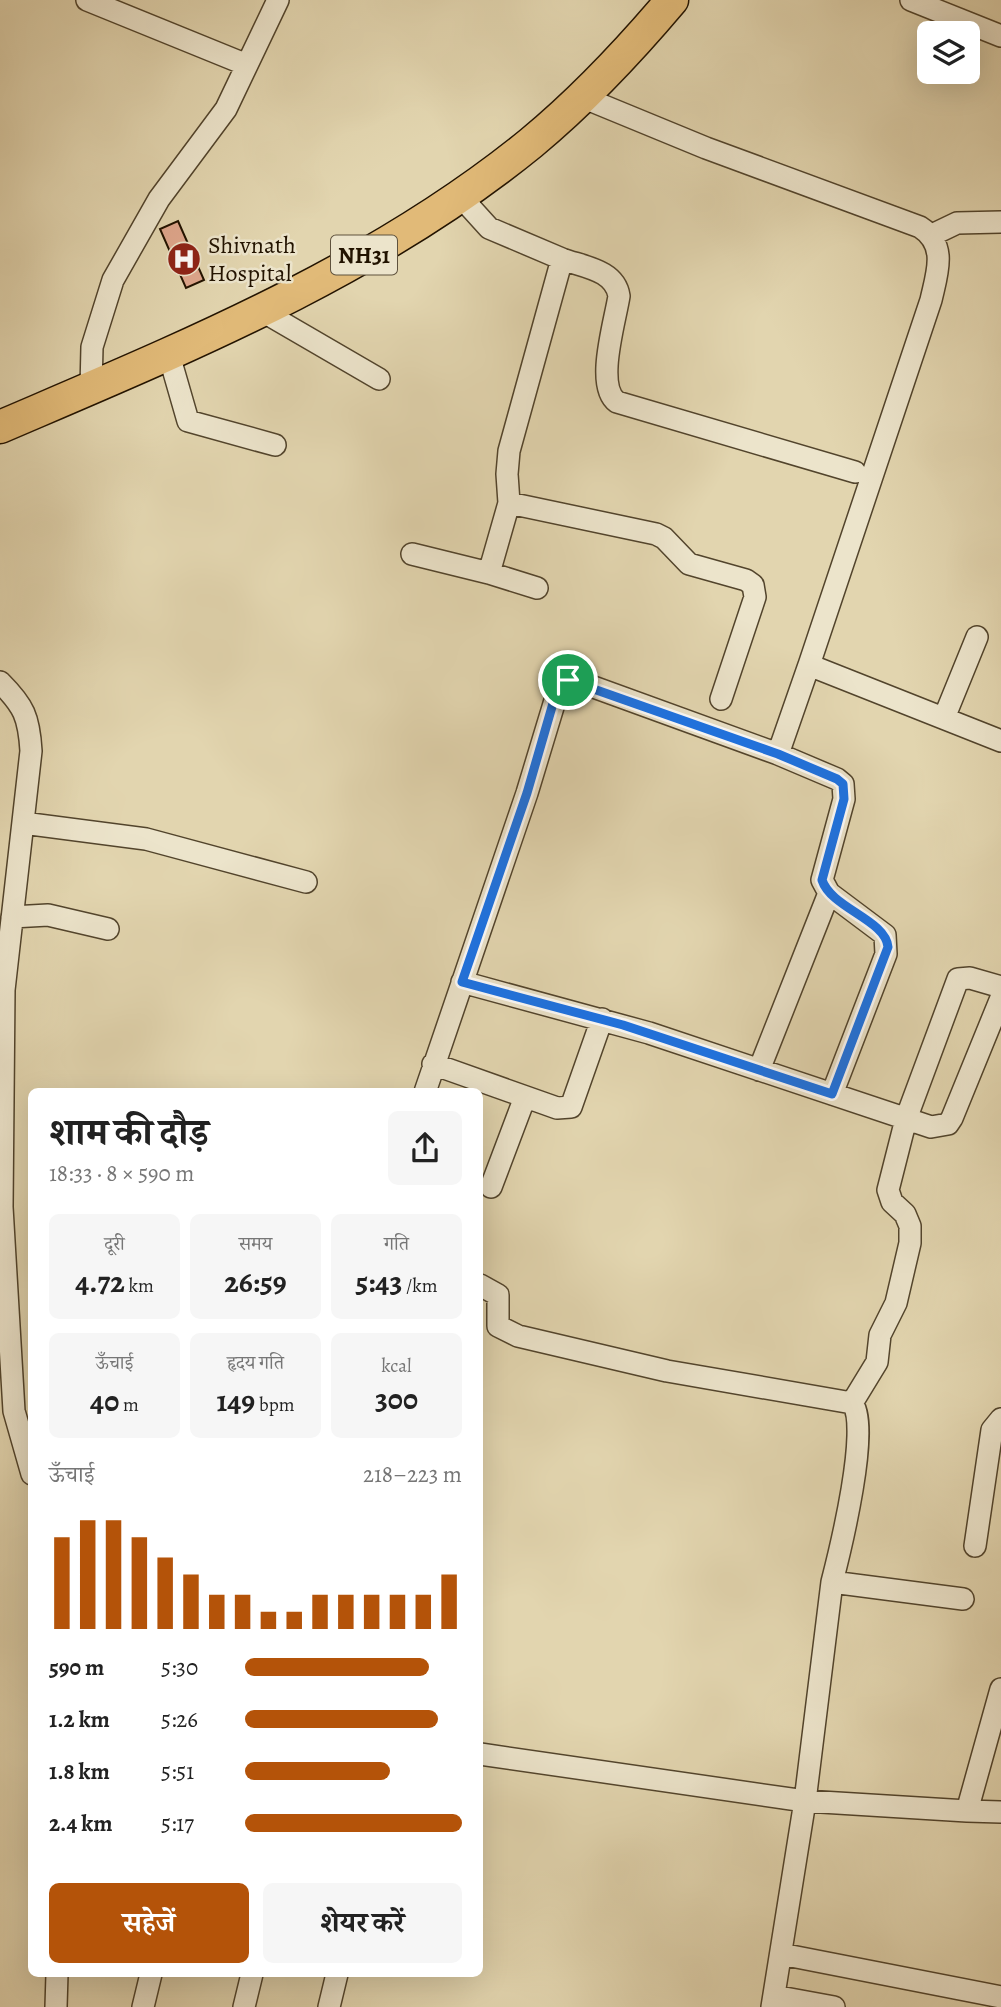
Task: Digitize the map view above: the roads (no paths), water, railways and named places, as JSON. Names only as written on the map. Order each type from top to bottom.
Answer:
[{"type":"highway","name":"NH31","points":[[0,428],[169,355],[262,311],[372,251],[460,195],[530,143],[582,97],[672,0]]},
{"type":"street","points":[[87,0],[247,65]]},
{"type":"street","points":[[91,388],[92,347],[113,280],[159,199],[226,109],[278,0]]},
{"type":"street","points":[[911,0],[1001,36]]},
{"type":"street","points":[[582,97],[932,234],[957,223],[1001,222]]},
{"type":"street","points":[[460,195],[489,228],[498,234],[601,273],[618,286],[620,296],[605,379],[611,398],[855,472]]},
{"type":"street","points":[[778,754],[931,300],[939,265],[938,248],[932,234]]},
{"type":"street","points":[[489,573],[509,503],[509,451],[562,259]]},
{"type":"street","points":[[262,311],[379,379]]},
{"type":"street","points":[[169,355],[188,421],[275,445]]},
{"type":"street","points":[[509,503],[656,534],[664,538],[689,564],[746,580],[753,585],[755,597],[720,699]]},
{"type":"street","points":[[412,554],[489,573],[537,589]]},
{"type":"street","points":[[944,718],[977,637]]},
{"type":"street","points":[[809,665],[1001,741]]},
{"type":"street","points":[[426,1088],[527,793],[560,684],[568,680],[778,754],[843,784],[844,799],[822,873],[824,887],[885,935],[888,947],[832,1094]]},
{"type":"street","points":[[0,682],[18,701],[27,717],[31,751],[4,990],[2,1207],[28,1448]]},
{"type":"street","points":[[23,823],[146,839],[306,882]]},
{"type":"street","points":[[759,1070],[830,894]]},
{"type":"street","points":[[12,917],[48,915],[108,929]]},
{"type":"street","points":[[852,1403],[877,1363],[880,1335],[893,1313],[910,1242],[910,1226],[905,1214],[892,1202],[888,1190],[906,1119],[958,979],[971,978],[1001,987]]},
{"type":"street","points":[[462,982],[602,1019],[931,1128],[948,1124],[1001,998]]},
{"type":"street","points":[[433,1064],[557,1108],[571,1107],[575,1103],[602,1019]]},
{"type":"street","points":[[491,1187],[526,1097]]},
{"type":"street","points":[[483,1287],[498,1295],[499,1326],[518,1336],[667,1371],[852,1403]]},
{"type":"street","points":[[834,2007],[773,2002],[805,1801],[832,1582],[859,1452],[857,1412],[852,1403]]},
{"type":"street","points":[[975,1546],[992,1430],[1001,1419]]},
{"type":"street","points":[[832,1582],[963,1599]]},
{"type":"street","points":[[967,1811],[1001,1689]]},
{"type":"street","points":[[483,1754],[805,1801],[1001,1812]]},
{"type":"street","points":[[781,1954],[1001,1997]]},
{"type":"street","points":[[55,2007],[57,1977]]},
{"type":"street","points":[[143,2007],[150,1977]]},
{"type":"street","points":[[244,2007],[251,1977]]},
{"type":"street","points":[[329,2007],[336,1977]]},
{"type":"place","name":"Shivnath Hospital","points":[[184,259]]}]
